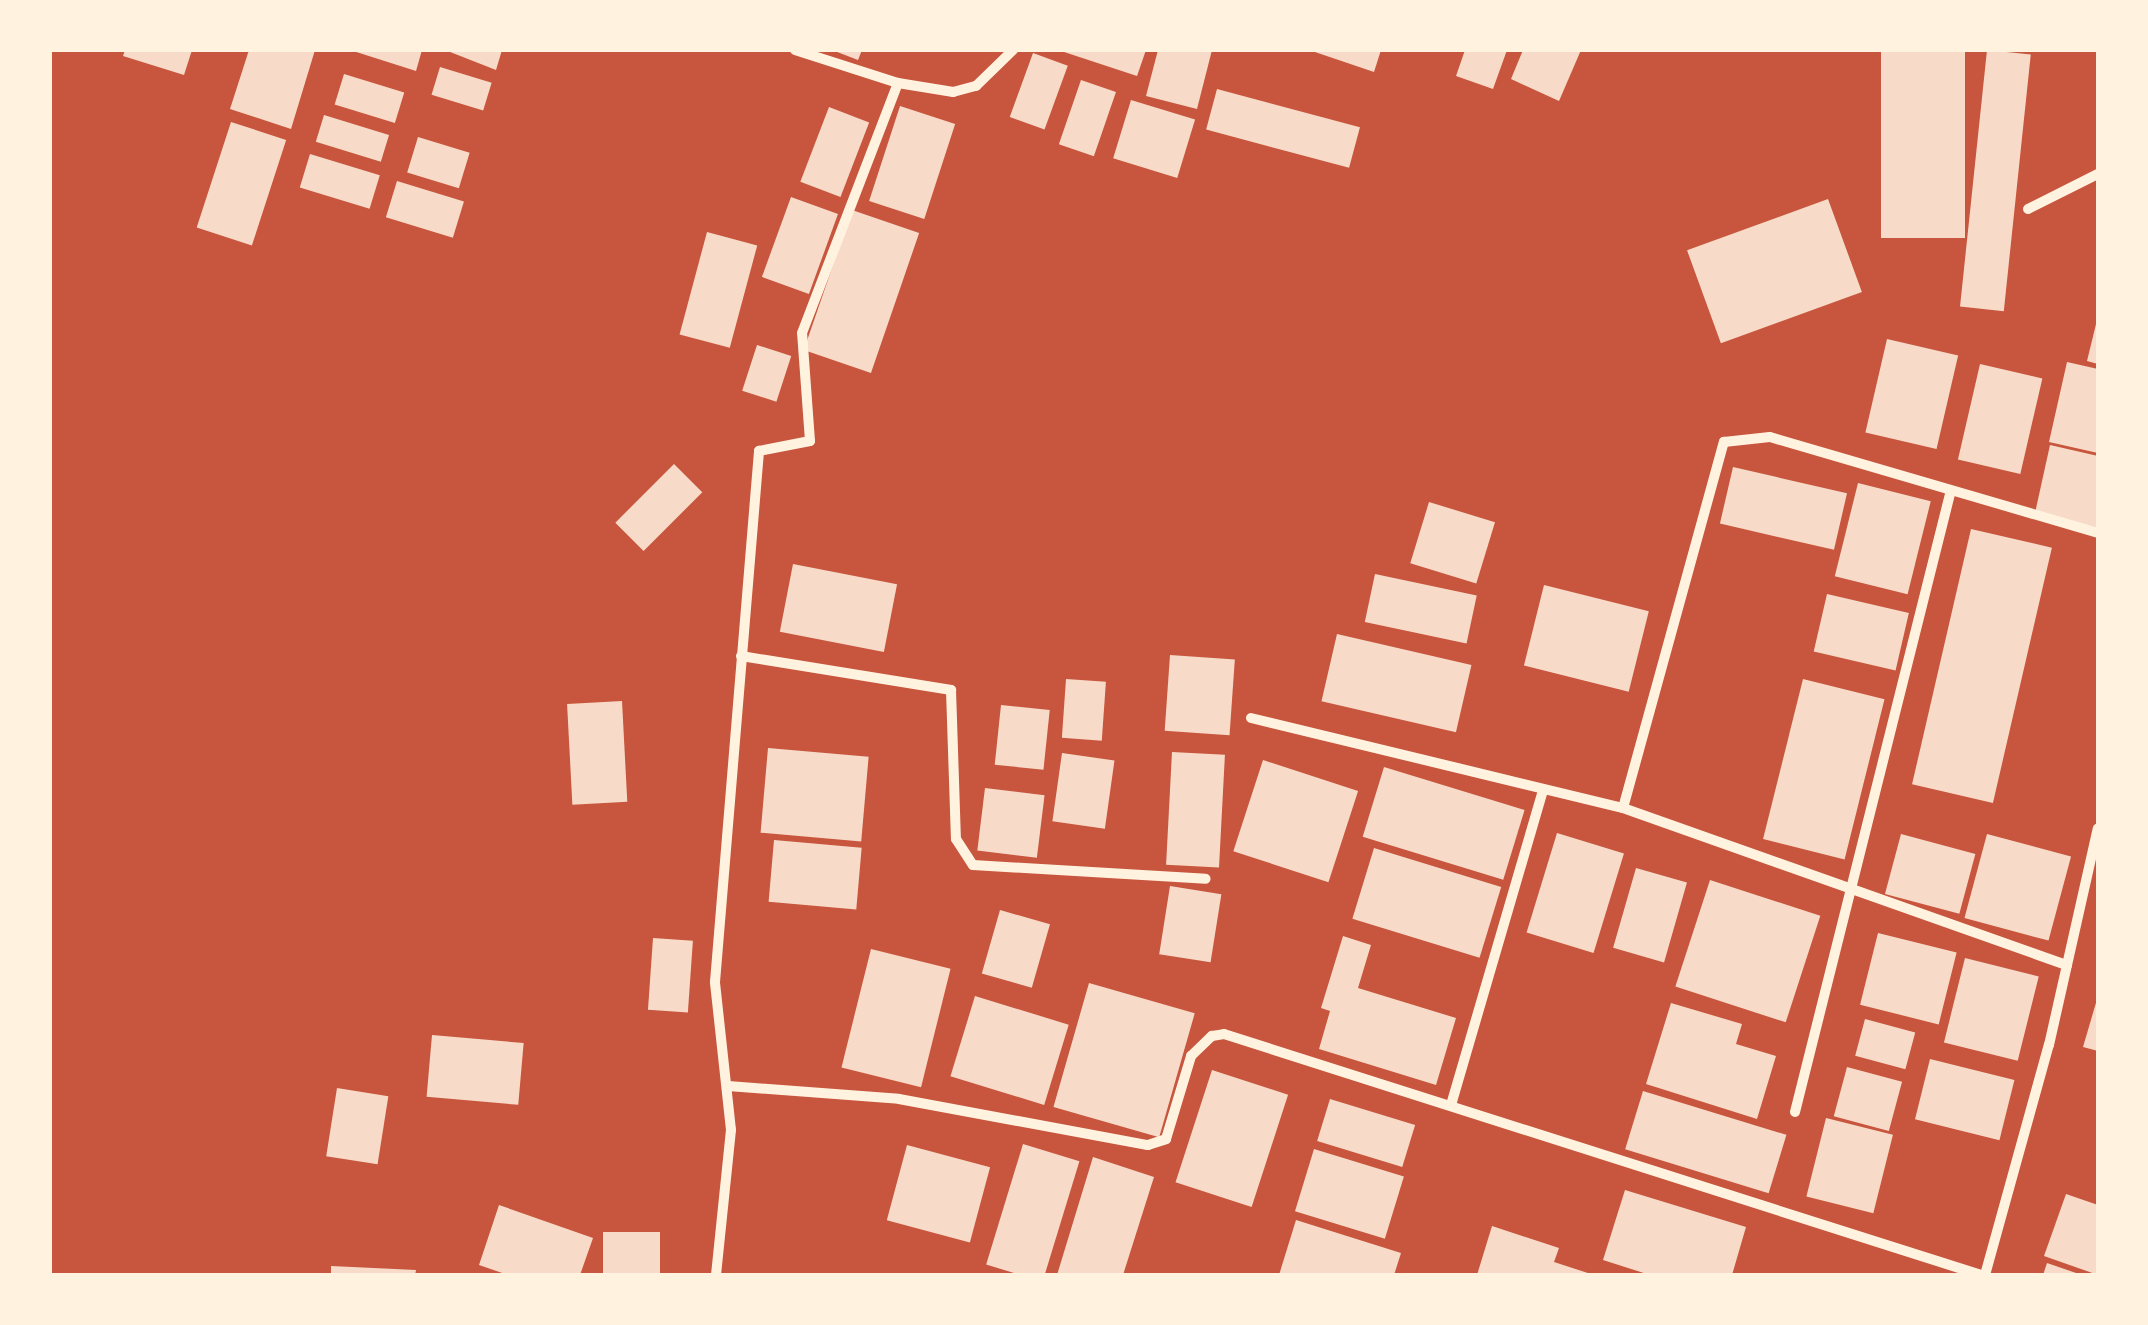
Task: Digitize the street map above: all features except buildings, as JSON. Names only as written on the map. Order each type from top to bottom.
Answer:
[{"type":"street","points":[[795,50],[898,83],[954,92],[976,86],[1013,50]]},
{"type":"street","points":[[716,1275],[731,1130],[715,982],[760,451],[810,441],[802,333],[898,83]]},
{"type":"street","points":[[2028,209],[2098,174]]},
{"type":"street","points":[[1623,808],[1724,442],[1770,437],[1950,494],[2098,533]]},
{"type":"street","points":[[1794,1112],[1950,494]]},
{"type":"street","points":[[741,656],[938,682],[951,690],[956,839],[973,865],[1206,878]]},
{"type":"street","points":[[1251,718],[1623,808],[2067,965]]},
{"type":"street","points":[[1451,1105],[1543,790]]},
{"type":"street","points":[[728,1086],[899,1100],[1148,1145],[1166,1139],[1191,1056],[1212,1036],[1224,1034],[1984,1275],[2067,965],[2098,828]]}]
